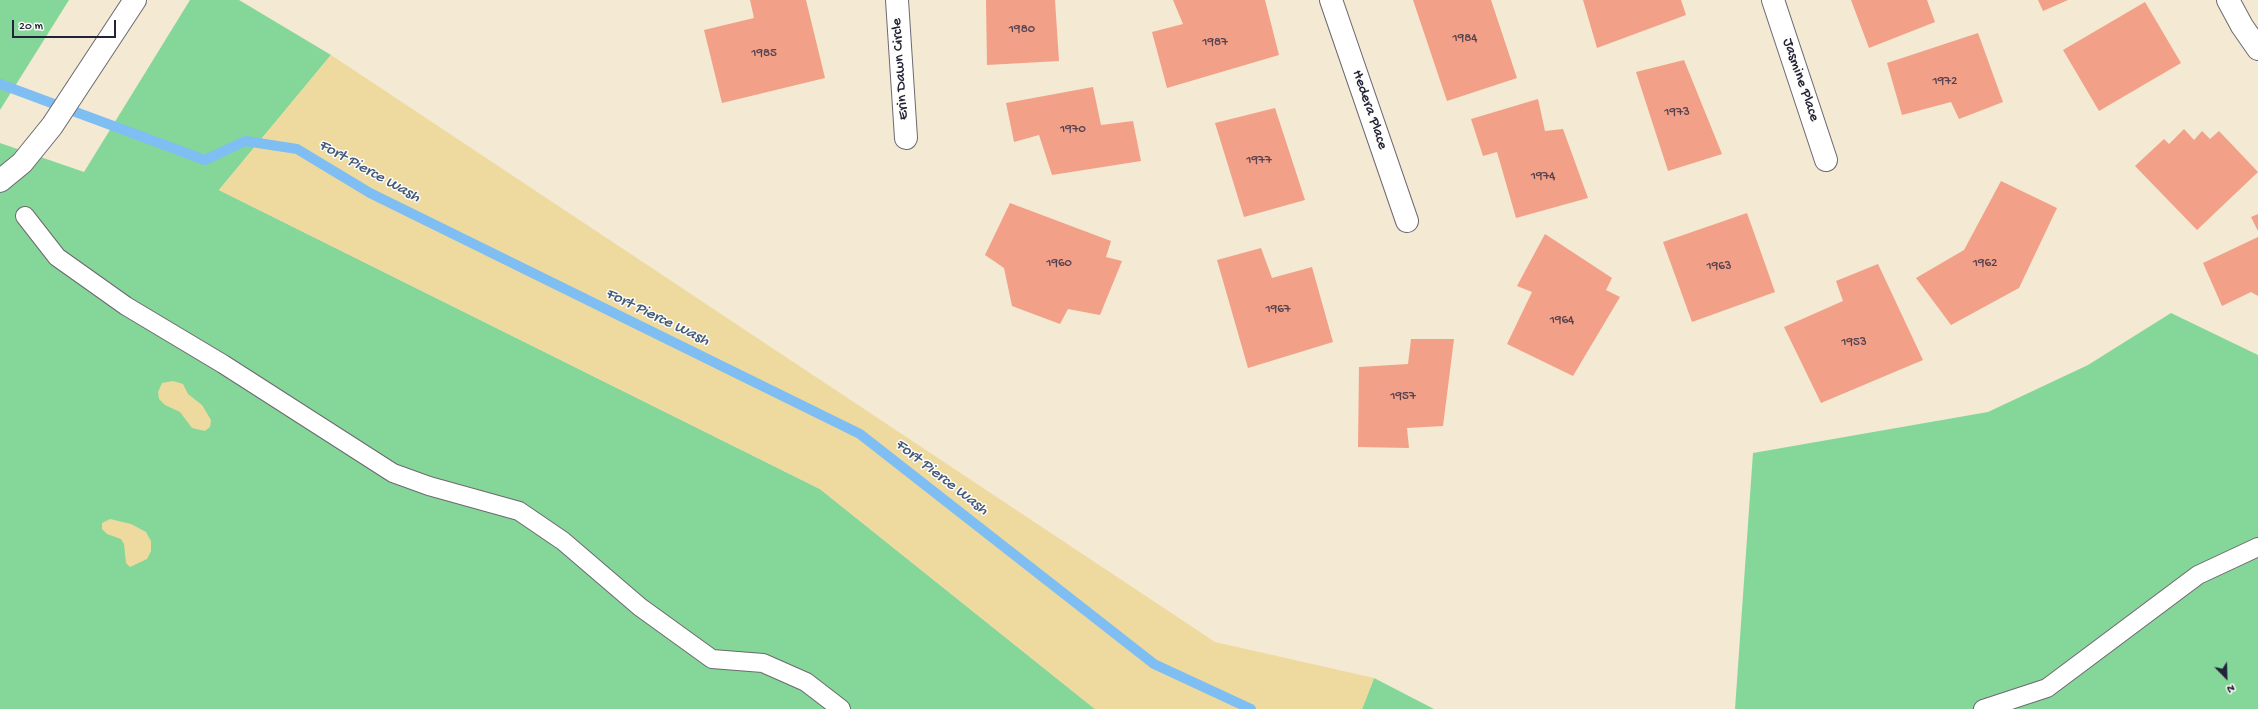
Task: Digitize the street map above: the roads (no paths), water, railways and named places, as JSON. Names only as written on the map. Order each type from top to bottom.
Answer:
[{"type":"street","points":[[0,181],[22,163],[52,126],[135,0]]},
{"type":"street","name":"Erin Dawn Circle","points":[[897,0],[906,138]]},
{"type":"street","name":"Hedera Place","points":[[1332,0],[1407,221]]},
{"type":"street","name":"Jasmine Place","points":[[1773,0],[1826,160]]},
{"type":"street","points":[[2228,0],[2242,26],[2258,49]]},
{"type":"lane","points":[[25,216],[57,257],[126,306],[223,364],[393,473],[429,486],[518,510],[563,541],[640,607],[712,659],[763,663],[806,682],[841,709]]},
{"type":"lane","points":[[1983,709],[2047,688],[2198,575],[2258,547]]},
{"type":"waterway","name":"Fort Pierce Wash","points":[[0,84],[205,160],[245,141],[297,149],[370,193],[860,434],[1154,664],[1251,709]]}]
